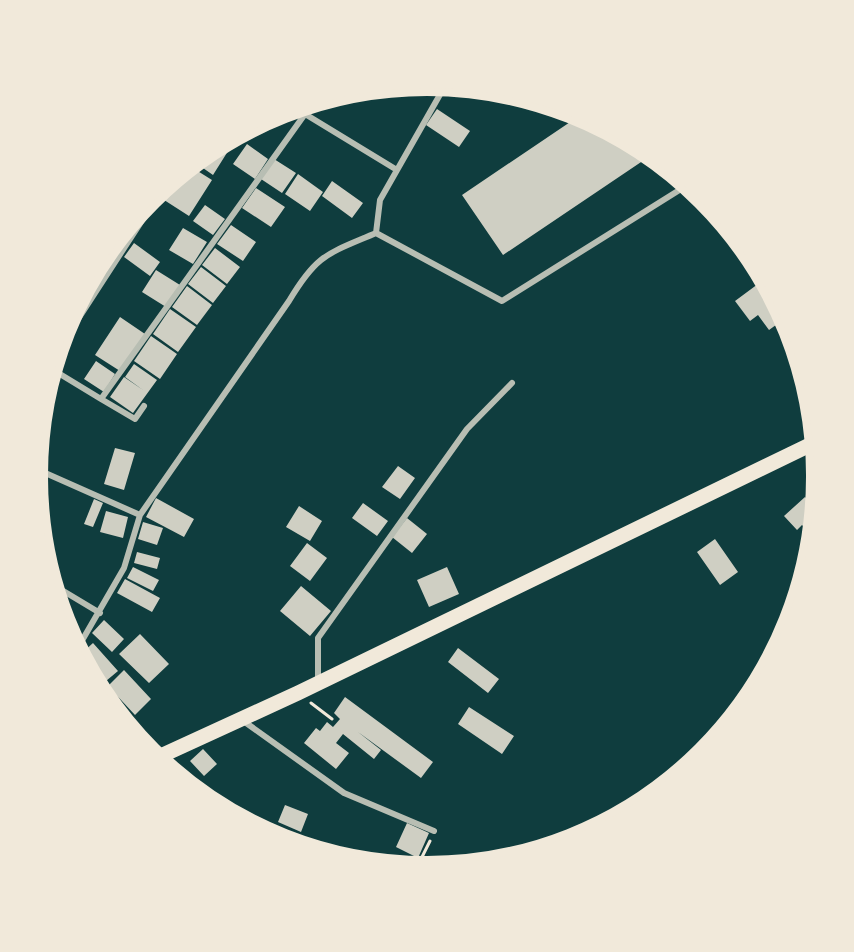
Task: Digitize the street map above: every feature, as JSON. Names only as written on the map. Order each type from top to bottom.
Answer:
[{"type":"main road","points":[[164,755],[242,720],[809,445]]},
{"type":"street","points":[[375,233],[380,200],[441,93]]},
{"type":"street","points":[[101,399],[305,114],[397,171]]},
{"type":"street","points":[[375,233],[502,302],[681,189]]},
{"type":"street","points":[[76,322],[143,218]]},
{"type":"street","points":[[81,642],[124,568],[140,515],[304,275],[320,258],[375,233]]},
{"type":"street","points":[[58,373],[135,419],[144,406]]},
{"type":"street","points":[[318,682],[318,638],[467,429],[512,383]]},
{"type":"street","points":[[44,472],[140,515]]},
{"type":"street","points":[[62,591],[100,613]]},
{"type":"street","points":[[242,720],[344,793],[434,831]]},
{"type":"path","points":[[298,693],[332,719]]},
{"type":"path","points":[[420,860],[434,831]]},
{"type":"building","points":[[437,109],[470,131],[459,147],[426,125]]},
{"type":"building","points":[[572,121],[597,132],[644,160],[503,255],[462,195]]},
{"type":"building","points":[[247,144],[268,159],[255,179],[233,164]]},
{"type":"building","points":[[231,147],[213,175],[201,167]]},
{"type":"building","points":[[274,159],[296,173],[282,193],[261,179]]},
{"type":"building","points":[[196,170],[212,180],[189,216],[162,199]]},
{"type":"building","points":[[298,174],[323,192],[310,211],[285,194]]},
{"type":"building","points":[[332,181],[363,203],[352,218],[322,196]]},
{"type":"building","points":[[256,188],[285,207],[271,227],[242,208]]},
{"type":"building","points":[[205,205],[225,219],[213,235],[193,221]]},
{"type":"building","points":[[231,225],[256,242],[243,261],[217,244]]},
{"type":"building","points":[[183,228],[207,242],[193,264],[169,250]]},
{"type":"building","points":[[134,243],[160,262],[150,276],[124,257]]},
{"type":"building","points":[[215,248],[240,267],[227,284],[202,265]]},
{"type":"building","points":[[201,267],[226,286],[213,303],[188,284]]},
{"type":"building","points":[[156,270],[180,285],[166,307],[142,292]]},
{"type":"building","points":[[759,283],[778,323],[769,330],[758,315],[750,321],[735,301]]},
{"type":"building","points":[[187,286],[212,305],[197,325],[172,307]]},
{"type":"building","points":[[170,309],[196,327],[178,352],[153,334]]},
{"type":"building","points":[[120,317],[145,334],[120,371],[95,355]]},
{"type":"building","points":[[151,336],[177,354],[160,379],[134,361]]},
{"type":"building","points":[[96,361],[115,374],[104,392],[84,379]]},
{"type":"building","points":[[134,364],[157,380],[133,413],[110,397],[124,377],[143,390],[125,377]]},
{"type":"building","points":[[115,448],[135,453],[124,490],[104,484]]},
{"type":"building","points":[[398,466],[415,478],[400,499],[382,487]]},
{"type":"building","points":[[805,497],[810,502],[806,529],[802,525],[797,530],[784,516]]},
{"type":"building","points":[[156,498],[194,519],[184,537],[146,517]]},
{"type":"building","points":[[94,499],[103,503],[93,527],[84,524]]},
{"type":"building","points":[[363,503],[388,521],[377,536],[352,518]]},
{"type":"building","points":[[299,506],[322,521],[310,541],[286,527]]},
{"type":"building","points":[[106,511],[128,517],[123,538],[100,532]]},
{"type":"building","points":[[407,518],[427,534],[412,553],[392,537]]},
{"type":"building","points":[[143,522],[163,528],[157,545],[138,539]]},
{"type":"building","points":[[715,539],[738,572],[720,585],[697,552]]},
{"type":"building","points":[[307,543],[327,558],[310,581],[290,566]]},
{"type":"building","points":[[137,552],[160,558],[157,569],[134,563]]},
{"type":"building","points":[[133,567],[159,580],[153,591],[127,578]]},
{"type":"building","points":[[447,567],[459,594],[429,607],[417,580]]},
{"type":"building","points":[[125,579],[160,598],[152,612],[117,593]]},
{"type":"building","points":[[301,586],[331,611],[310,636],[280,611]]},
{"type":"building","points":[[104,620],[124,639],[112,652],[92,633]]},
{"type":"building","points":[[140,634],[169,664],[149,683],[119,654]]},
{"type":"building","points":[[93,643],[118,671],[106,681],[95,669],[85,650]]},
{"type":"building","points":[[458,648],[499,679],[488,693],[448,662]]},
{"type":"building","points":[[124,670],[151,699],[135,715],[108,686]]},
{"type":"building","points":[[345,697],[433,762],[421,778],[358,732],[381,750],[374,759],[343,734],[336,743],[349,753],[336,769],[304,743],[316,728],[320,731],[327,722],[333,727],[340,719],[334,713]]},
{"type":"building","points":[[469,707],[514,736],[502,754],[458,724]]},
{"type":"building","points":[[203,749],[217,764],[204,776],[190,761]]},
{"type":"building","points":[[285,805],[308,814],[301,832],[278,822]]},
{"type":"building","points":[[407,823],[429,833],[418,858],[396,847]]}]
